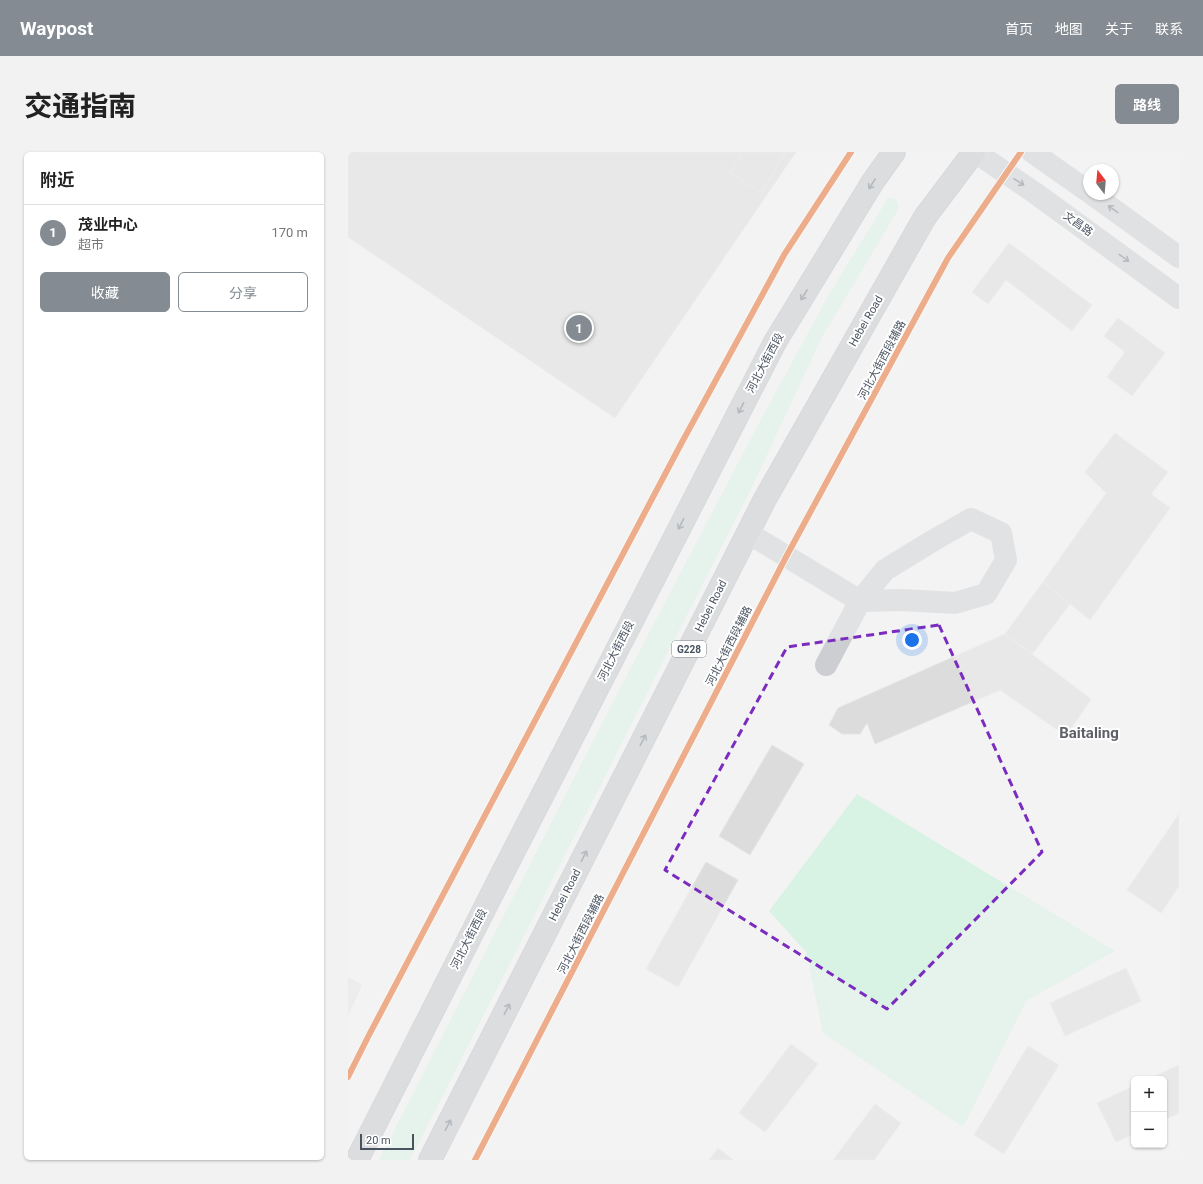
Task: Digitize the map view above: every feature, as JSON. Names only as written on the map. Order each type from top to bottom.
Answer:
[{"type":"highway","name":"河北大街西段","points":[[357,1160],[496,885],[775,342],[872,184],[894,152]]},
{"type":"highway","name":"Hebei Road","points":[[430,1160],[765,499],[925,217],[975,152]]},
{"type":"main road","name":"文昌路","points":[[975,152],[1041,197],[1179,298]]},
{"type":"main road","points":[[1032,152],[1083,188]]},
{"type":"main road","points":[[1100,200],[1179,257]]},
{"type":"lane","points":[[748,533],[860,601],[902,600],[955,603],[986,594],[1006,560],[1001,533],[971,519],[885,570],[860,601],[826,665]]},
{"type":"highlighted area","points":[[939,625],[1042,852],[887,1009],[665,870],[787,647]]},
{"type":"shaded area","points":[[348,977],[362,985],[348,1016]]},
{"type":"green space","points":[[888,198],[895,199],[898,204],[898,210],[822,337],[752,487],[410,1160],[379,1160],[614,700],[759,423],[827,298]]},
{"type":"green space","points":[[857,794],[1115,951],[1026,1001],[963,1127],[823,1033],[806,952],[769,911]]},
{"type":"building","points":[[348,152],[796,152],[615,418],[348,237]]},
{"type":"building","points":[[743,152],[786,152],[761,192],[730,173]]},
{"type":"building","points":[[1009,243],[1092,305],[1072,331],[1006,280],[988,304],[972,292]]},
{"type":"building","points":[[1118,318],[1165,353],[1132,396],[1107,377],[1125,352],[1104,336]]},
{"type":"building","points":[[1115,433],[1168,472],[1151,494],[1170,508],[1090,620],[1043,582],[1106,493],[1085,472]]},
{"type":"building","points":[[1043,582],[1070,604],[1032,654],[1005,634]]},
{"type":"building","points":[[1005,634],[1091,699],[1066,736],[1000,690],[875,744],[867,723],[860,734],[842,734],[829,725],[838,708]]},
{"type":"building","points":[[772,745],[804,764],[750,855],[719,836]]},
{"type":"building","points":[[1179,814],[1179,886],[1161,913],[1127,890]]},
{"type":"building","points":[[706,862],[738,880],[678,987],[646,969]]},
{"type":"building","points":[[1126,968],[1141,1001],[1065,1036],[1050,1003]]},
{"type":"building","points":[[791,1044],[818,1064],[765,1132],[739,1113]]},
{"type":"building","points":[[1028,1046],[1059,1065],[1004,1154],[974,1135]]},
{"type":"building","points":[[1179,1065],[1179,1113],[1167,1119],[1167,1076],[1155,1076]]},
{"type":"building","points":[[1131,1087],[1131,1135],[1116,1142],[1097,1103]]},
{"type":"building","points":[[875,1104],[901,1123],[874,1160],[833,1160]]},
{"type":"building","points":[[718,1148],[733,1160],[709,1160]]},
{"type":"cycle path","points":[[348,1077],[681,444],[784,255],[851,152]]},
{"type":"cycle path","name":"河北大街西段辅路","points":[[475,1160],[786,557],[948,258],[1021,152]]},
{"type":"place","name":"茂业中心","points":[[579,328]]},
{"type":"district","name":"Baitaling","points":[[1089,733]]}]
